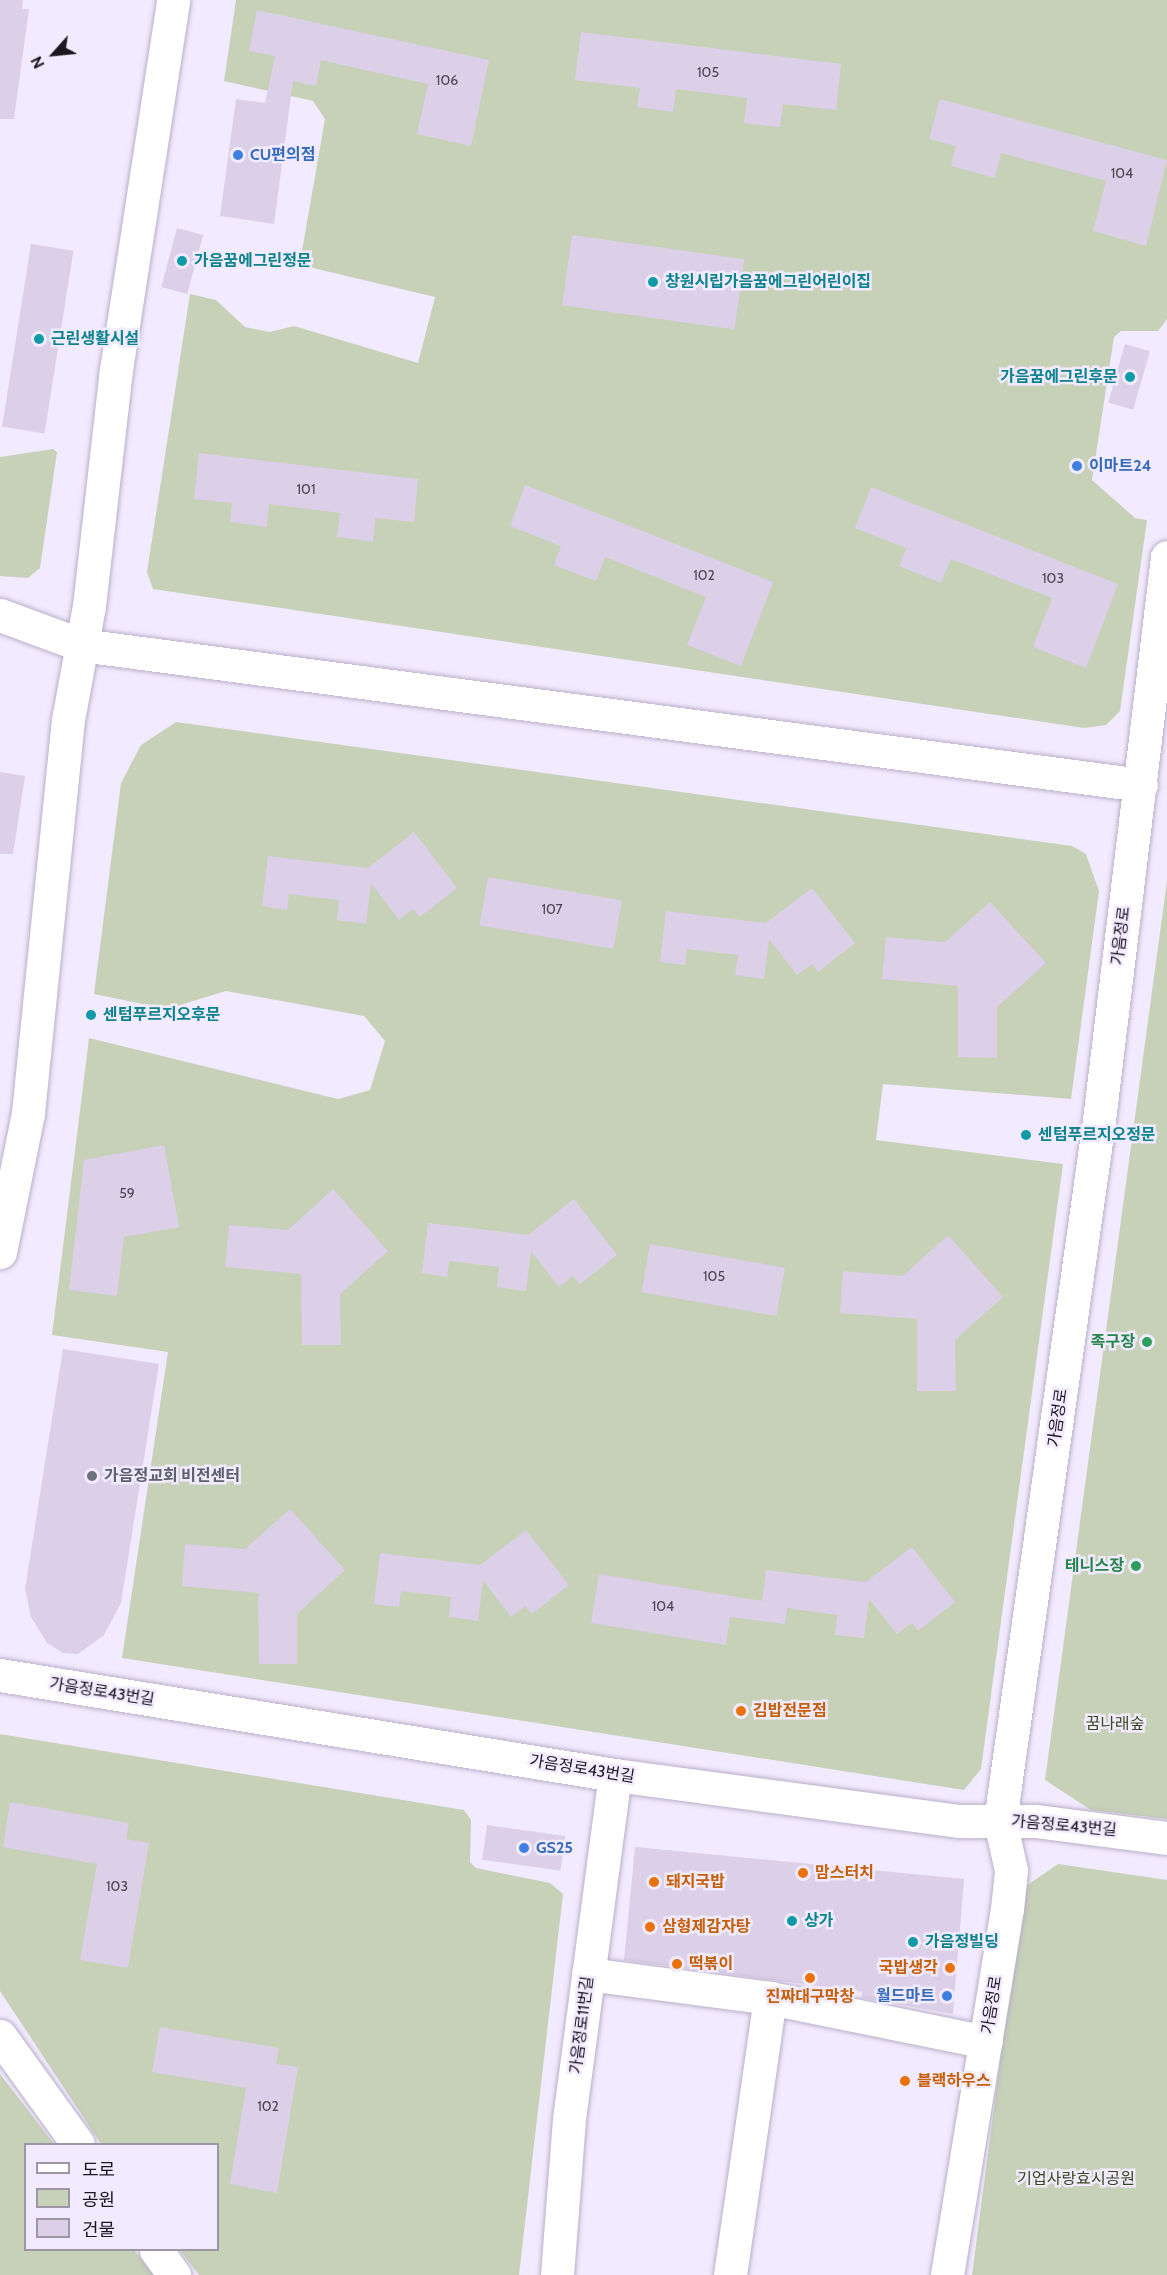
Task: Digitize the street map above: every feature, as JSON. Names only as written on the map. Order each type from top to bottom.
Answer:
[{"type":"street","points":[[0,1252],[28,1113],[68,720],[81,645],[116,370],[173,0]]},
{"type":"street","name":"가음정로","points":[[947,2275],[986,2042],[1011,1870],[1000,1821],[1141,784],[1167,557]]},
{"type":"street","points":[[0,615],[81,645],[1141,784]]},
{"type":"street","name":"가음정로43번길","points":[[0,1676],[615,1775],[960,1821],[1000,1821],[1167,1838]]},
{"type":"street","name":"가음정로11번길","points":[[557,2275],[588,1974],[615,1775]]},
{"type":"street","points":[[588,1974],[770,1998],[986,2042]]},
{"type":"street","points":[[730,2275],[770,1998]]},
{"type":"street","points":[[0,2036],[77,2143]]},
{"type":"street","points":[[157,2251],[174,2275]]},
{"type":"green space","points":[[236,0],[1167,0],[1167,319],[1158,331],[1121,331],[1114,337],[1092,480],[1135,518],[1147,520],[1120,711],[1106,725],[1084,728],[153,589],[147,572],[190,294],[216,300],[245,327],[270,332],[294,326],[418,363],[435,297],[313,268],[302,251],[325,119],[313,101],[224,81]]},
{"type":"green space","points":[[53,449],[57,452],[40,568],[28,578],[0,576],[0,457]]},
{"type":"green space","points":[[176,722],[1072,846],[1086,854],[1099,891],[1071,1099],[883,1084],[876,1140],[1063,1164],[981,1769],[964,1790],[122,1658],[168,1352],[52,1335],[89,1038],[338,1099],[370,1090],[385,1041],[364,1016],[226,991],[167,1009],[94,994],[121,783],[141,745]]},
{"type":"green space","name":"꿈나래숲","points":[[1167,881],[1167,1819],[1091,1810],[1045,1780]]},
{"type":"green space","points":[[0,1734],[464,1810],[471,1820],[470,1862],[476,1868],[550,1883],[563,1894],[519,2275],[199,2275],[181,2251],[219,2251],[219,2143],[100,2143],[0,1991]]},
{"type":"green space","name":"기업사랑효시공원","points":[[1058,1864],[1167,1880],[1167,2275],[972,2275],[1023,1888]]},
{"type":"green space","points":[[0,2074],[53,2143],[24,2143],[24,2251],[135,2251],[154,2275],[0,2275]]},
{"type":"building","points":[[0,0],[23,0],[22,9],[29,9],[14,119],[0,119]]},
{"type":"building","points":[[257,10],[489,60],[471,146],[417,134],[428,84],[321,60],[316,86],[293,81],[274,224],[220,216],[236,99],[265,103],[275,56],[249,51]]},
{"type":"building","points":[[581,32],[841,64],[836,110],[783,104],[780,127],[744,123],[747,98],[676,89],[673,112],[637,107],[640,88],[575,80]]},
{"type":"building","points":[[940,99],[1167,160],[1146,246],[1093,231],[1106,181],[1001,153],[995,178],[951,166],[956,146],[929,139]]},
{"type":"building","name":"가음꿈에그린정문","points":[[177,228],[203,235],[187,294],[161,287]]},
{"type":"building","name":"창원시립가음꿈에그린어린이집","points":[[572,235],[744,259],[734,330],[562,305]]},
{"type":"building","name":"근린생활시설","points":[[31,244],[73,251],[45,433],[2,427]]},
{"type":"building","name":"가음꿈에그린후문","points":[[1125,344],[1150,351],[1133,410],[1108,403]]},
{"type":"building","points":[[199,453],[418,479],[414,522],[375,518],[373,542],[337,537],[340,513],[269,504],[267,527],[230,522],[232,503],[194,499]]},
{"type":"building","points":[[525,485],[773,582],[741,666],[687,645],[706,597],[605,557],[596,581],[554,565],[561,546],[510,526]]},
{"type":"building","points":[[871,487],[1118,584],[1086,668],[1033,647],[1052,598],[951,559],[941,583],[899,566],[906,548],[855,528]]},
{"type":"building","points":[[0,772],[25,776],[13,854],[0,854]]},
{"type":"building","points":[[414,832],[457,888],[420,917],[413,909],[399,920],[371,883],[366,924],[337,920],[339,900],[289,894],[287,910],[262,906],[268,856],[368,868]]},
{"type":"building","points":[[488,877],[622,901],[613,949],[479,925]]},
{"type":"building","points":[[812,888],[855,943],[818,972],[812,964],[797,975],[769,939],[764,979],[735,975],[738,955],[687,949],[685,965],[660,962],[666,911],[766,923]]},
{"type":"building","points":[[990,902],[1046,963],[997,1007],[997,1058],[958,1057],[958,986],[882,979],[886,937],[945,942]]},
{"type":"building","points":[[164,1145],[179,1227],[124,1237],[117,1296],[69,1290],[84,1160]]},
{"type":"building","points":[[333,1189],[388,1251],[340,1294],[341,1345],[302,1345],[301,1274],[225,1267],[229,1225],[288,1230]]},
{"type":"building","points":[[574,1199],[617,1255],[580,1284],[573,1276],[559,1287],[531,1251],[526,1291],[497,1287],[499,1267],[449,1261],[447,1277],[422,1273],[428,1223],[528,1235]]},
{"type":"building","points":[[948,1235],[1003,1297],[955,1340],[956,1391],[917,1391],[917,1319],[840,1313],[843,1271],[903,1276]]},
{"type":"building","points":[[650,1244],[785,1268],[776,1316],[641,1292]]},
{"type":"building","name":"가음정교회 비전센터","points":[[63,1349],[159,1364],[121,1603],[104,1635],[78,1654],[63,1653],[47,1643],[31,1617],[25,1589]]},
{"type":"building","points":[[290,1509],[345,1570],[297,1614],[297,1664],[259,1664],[258,1593],[182,1586],[185,1544],[245,1549]]},
{"type":"building","points":[[526,1530],[569,1585],[532,1614],[525,1606],[511,1617],[483,1580],[478,1621],[449,1617],[451,1597],[401,1591],[399,1607],[374,1604],[380,1553],[480,1565]]},
{"type":"building","points":[[912,1547],[955,1602],[918,1631],[912,1623],[897,1634],[869,1599],[864,1638],[835,1635],[837,1615],[787,1608],[785,1624],[730,1617],[726,1645],[591,1623],[599,1574],[762,1601],[766,1570],[866,1582]]},
{"type":"building","points":[[10,1802],[129,1823],[126,1839],[149,1843],[128,1968],[80,1960],[97,1864],[3,1847]]},
{"type":"building","points":[[487,1825],[565,1836],[560,1871],[482,1860]]},
{"type":"building","points":[[635,1847],[964,1879],[953,2014],[862,1998],[862,1992],[624,1960]]},
{"type":"building","points":[[160,2027],[279,2048],[276,2064],[298,2067],[277,2193],[230,2184],[246,2088],[152,2072]]},
{"type":"place","name":"CU편의점","points":[[238,155]]},
{"type":"place","name":"가음꿈에그린정문","points":[[182,261]]},
{"type":"place","name":"창원시립가음꿈에그린어린이집","points":[[653,282]]},
{"type":"place","name":"근린생활시설","points":[[39,339]]},
{"type":"place","name":"가음꿈에그린후문","points":[[1130,377]]},
{"type":"place","name":"이마트24","points":[[1077,466]]},
{"type":"place","name":"센텀푸르지오후문","points":[[91,1015]]},
{"type":"place","name":"센텀푸르지오정문","points":[[1026,1135]]},
{"type":"place","name":"족구장","points":[[1147,1342]]},
{"type":"place","name":"가음정교회 비전센터","points":[[92,1476]]},
{"type":"place","name":"테니스장","points":[[1136,1566]]},
{"type":"place","name":"김밥전문점","points":[[741,1711]]},
{"type":"place","name":"GS25","points":[[524,1848]]},
{"type":"place","name":"맘스터치","points":[[803,1873]]},
{"type":"place","name":"돼지국밥","points":[[654,1882]]},
{"type":"place","name":"상가","points":[[792,1921]]},
{"type":"place","name":"삼형제감자탕","points":[[650,1927]]},
{"type":"place","name":"가음정빌딩","points":[[913,1942]]},
{"type":"place","name":"떡볶이","points":[[677,1964]]},
{"type":"place","name":"국밥생각","points":[[950,1968]]},
{"type":"place","name":"진짜대구막창","points":[[810,1978]]},
{"type":"place","name":"월드마트","points":[[947,1996]]},
{"type":"place","name":"블랙하우스","points":[[905,2081]]}]
